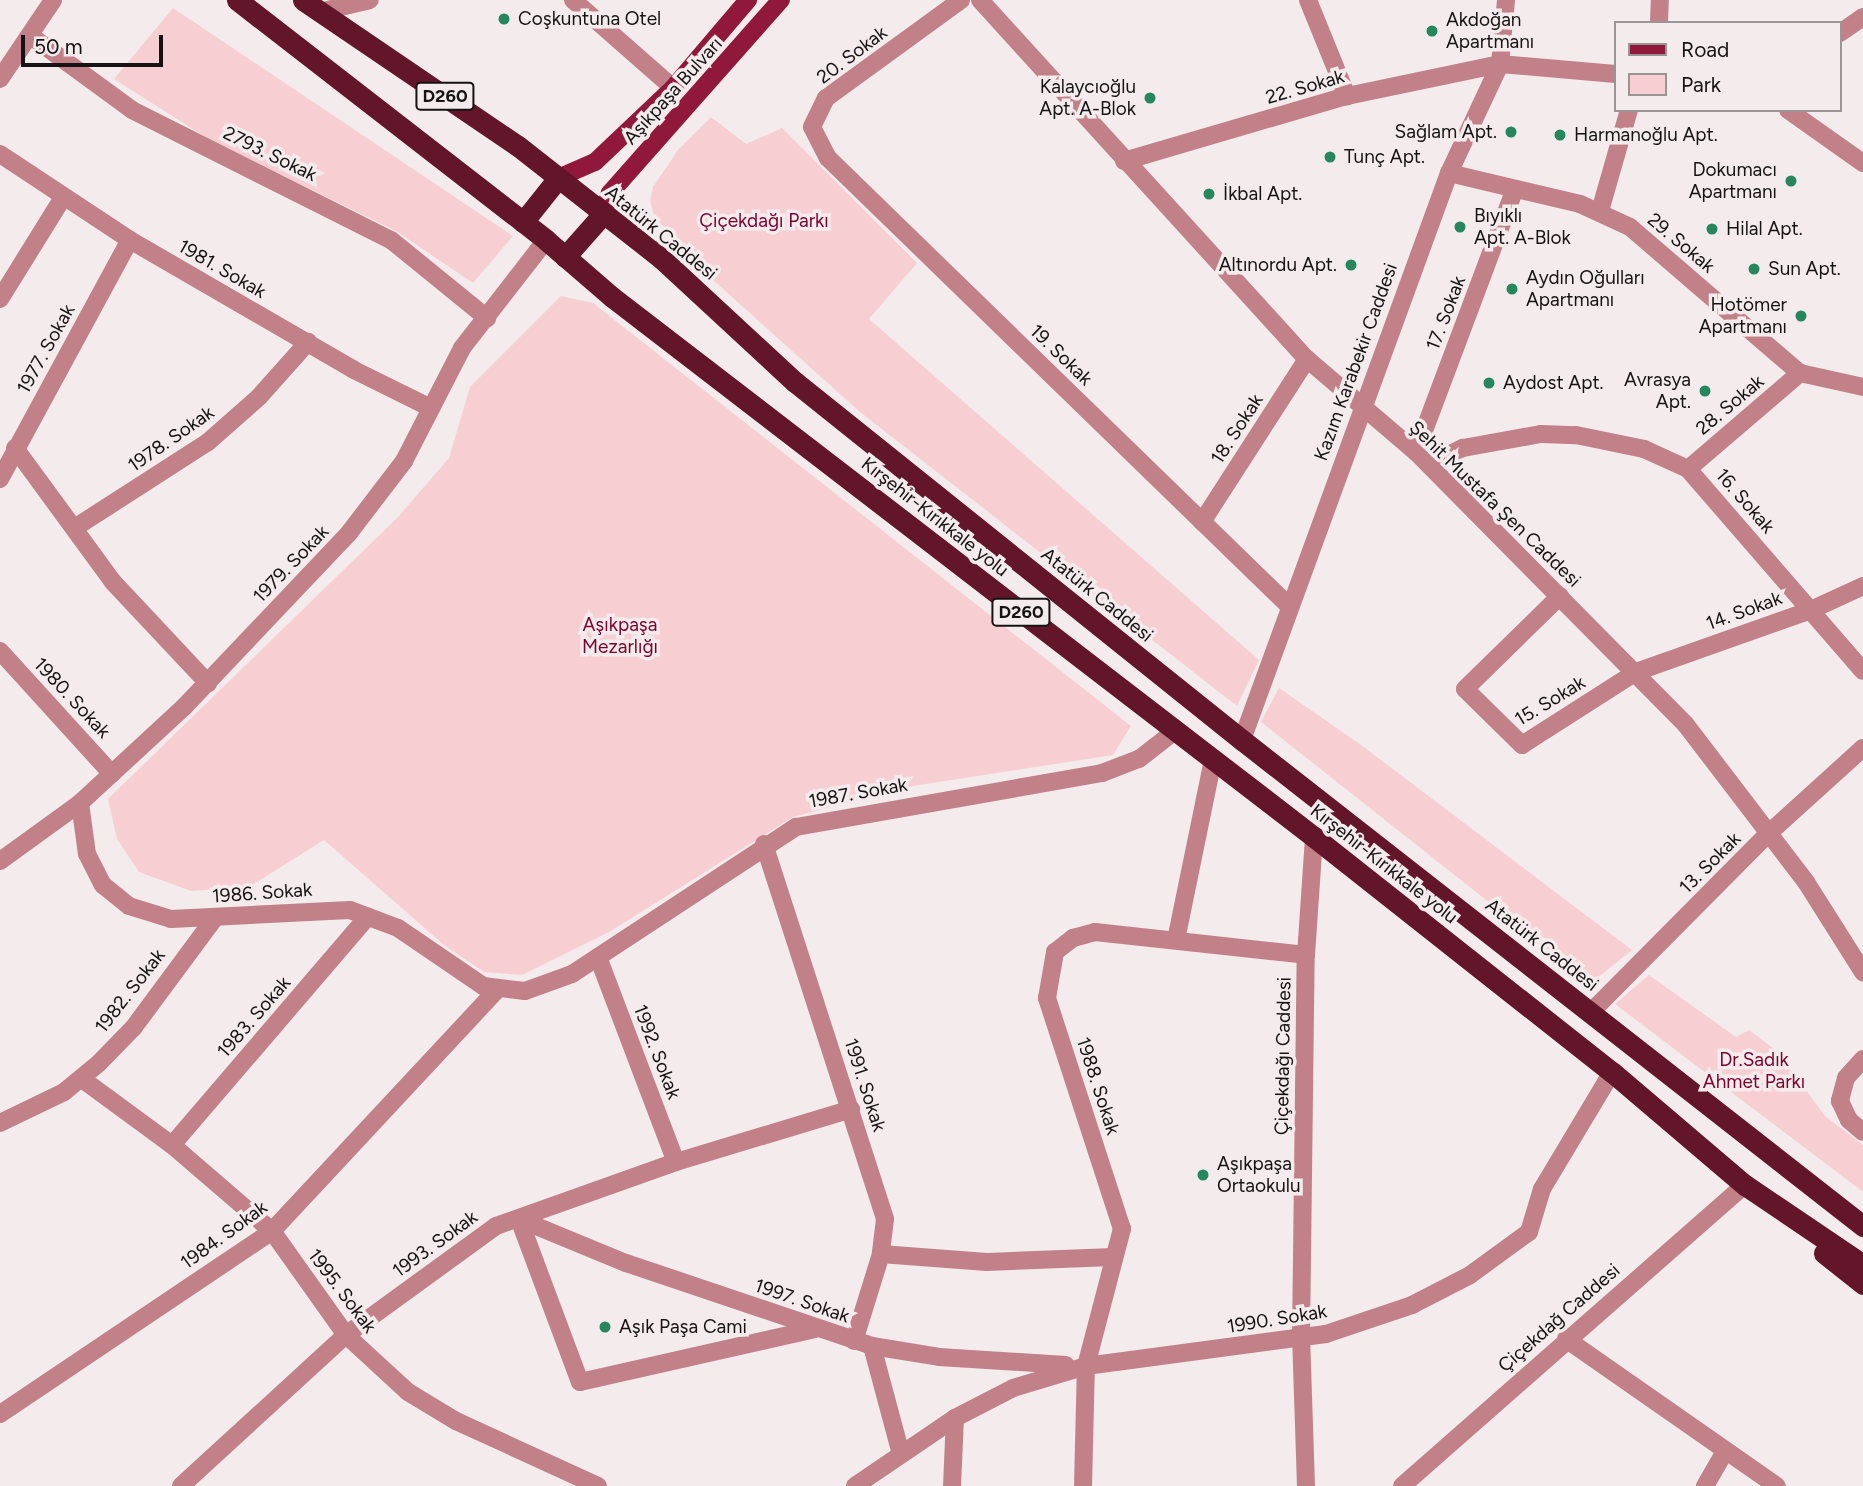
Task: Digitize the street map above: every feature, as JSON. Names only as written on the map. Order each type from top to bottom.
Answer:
[{"type":"highway","name":"Kırşehir-Kırıkkale yolu","points":[[237,0],[1314,837],[1612,1072],[1745,1185],[1804,1227]]},
{"type":"highway","name":"Atatürk Caddesi","points":[[311,6],[518,146],[662,259],[795,382],[1242,740],[1863,1226]]},
{"type":"highway","points":[[523,222],[558,178]]},
{"type":"highway","points":[[565,257],[603,214]]},
{"type":"highway","points":[[1833,1202],[1863,1214]]},
{"type":"highway","points":[[1804,1227],[1818,1248],[1863,1284]]},
{"type":"highway","name":"D260","points":[[1804,1227],[1827,1237],[1863,1265]]},
{"type":"main road","name":"Aşıkpaşa Bulvarı","points":[[558,178],[595,162],[673,88],[748,0]]},
{"type":"main road","name":"Aşıkpaşa Bulvarı","points":[[603,214],[610,193],[781,0]]},
{"type":"street","points":[[0,79],[53,0]]},
{"type":"street","points":[[311,6],[370,0]]},
{"type":"street","points":[[573,0],[673,88]]},
{"type":"street","name":"20. Sokak","points":[[812,127],[826,98],[961,0]]},
{"type":"street","name":"Şehit Mustafa Şen Caddesi","points":[[980,0],[1124,162],[1307,359],[1360,408],[1416,452],[1686,725],[1806,882],[1863,972]]},
{"type":"street","points":[[1308,0],[1347,96]]},
{"type":"street","name":"Kazım Karabekir Caddesi","points":[[1242,740],[1360,408],[1449,173],[1500,64],[1506,0]]},
{"type":"street","points":[[1659,21],[1660,0]]},
{"type":"street","points":[[1842,32],[1863,18]]},
{"type":"street","name":"2793. Sokak","points":[[31,36],[132,110],[391,240],[487,318]]},
{"type":"street","name":"22. Sokak","points":[[1124,162],[1347,96],[1500,64],[1615,75]]},
{"type":"street","points":[[1600,211],[1628,112]]},
{"type":"street","points":[[1791,112],[1863,163]]},
{"type":"street","name":"19. Sokak","points":[[812,127],[828,158],[1289,606]]},
{"type":"street","name":"1981. Sokak","points":[[0,154],[62,200],[308,342],[431,408]]},
{"type":"street","name":"29. Sokak","points":[[1449,173],[1600,211],[1630,227],[1800,373],[1863,387]]},
{"type":"street","name":"17. Sokak","points":[[1416,452],[1515,189]]},
{"type":"street","points":[[0,299],[62,200]]},
{"type":"street","name":"1977. Sokak","points":[[0,479],[130,240]]},
{"type":"street","name":"1979. Sokak","points":[[0,861],[80,803],[208,682],[382,494],[462,348],[546,240]]},
{"type":"street","name":"1978. Sokak","points":[[76,527],[208,442],[259,397],[308,342]]},
{"type":"street","name":"18. Sokak","points":[[1202,522],[1307,359]]},
{"type":"street","name":"28. Sokak","points":[[1688,469],[1800,373]]},
{"type":"street","name":"16. Sokak","points":[[1429,465],[1463,448],[1541,434],[1576,435],[1623,443],[1688,469],[1863,671]]},
{"type":"street","points":[[15,448],[76,527],[113,582],[208,682]]},
{"type":"street","name":"14. Sokak","points":[[1636,672],[1811,610],[1863,586]]},
{"type":"street","name":"15. Sokak","points":[[1560,596],[1465,689],[1522,745],[1636,672]]},
{"type":"street","name":"1980. Sokak","points":[[0,651],[112,774]]},
{"type":"street","name":"1987. Sokak","points":[[497,990],[525,991],[555,982],[598,957],[764,844],[796,827],[823,819],[1102,773],[1139,759],[1175,731]]},
{"type":"street","name":"13. Sokak","points":[[1591,1012],[1768,834],[1863,748]]},
{"type":"street","points":[[1176,940],[1213,759]]},
{"type":"street","name":"1986. Sokak","points":[[80,803],[87,854],[103,885],[129,906],[171,919],[214,919],[308,909],[350,910],[398,928],[458,970],[497,990]]},
{"type":"street","name":"Çiçekdağı Caddesi","points":[[1306,1486],[1300,1338],[1306,955],[1314,837]]},
{"type":"street","name":"1991. Sokak","points":[[764,844],[886,1219],[881,1254],[854,1341]]},
{"type":"street","name":"1983. Sokak","points":[[172,1145],[368,916]]},
{"type":"street","name":"1982. Sokak","points":[[0,1123],[82,1079],[134,1027],[214,919]]},
{"type":"street","name":"1988. Sokak","points":[[1083,1486],[1086,1366],[1122,1229],[1047,998],[1048,974],[1055,952],[1073,938],[1095,932],[1306,955]]},
{"type":"street","name":"1992. Sokak","points":[[598,957],[676,1162]]},
{"type":"street","name":"1984. Sokak","points":[[0,1414],[271,1231],[497,990]]},
{"type":"street","points":[[1863,1059],[1846,1078],[1840,1101],[1849,1120],[1863,1132]]},
{"type":"street","name":"1990. Sokak","points":[[855,1486],[955,1418],[1013,1388],[1086,1366],[1300,1338],[1351,1328],[1412,1306],[1521,1242],[1535,1223],[1542,1189],[1612,1072]]},
{"type":"street","name":"1995. Sokak","points":[[82,1079],[172,1145],[271,1231],[346,1335],[382,1371],[437,1410],[598,1486]]},
{"type":"street","name":"1993. Sokak","points":[[181,1486],[346,1335],[479,1237],[519,1219],[676,1162],[851,1109]]},
{"type":"street","name":"Çiçekdağ Caddesi","points":[[1402,1486],[1566,1339],[1745,1185]]},
{"type":"street","points":[[519,1219],[580,1382],[815,1329]]},
{"type":"street","name":"1997. Sokak","points":[[519,1219],[626,1263],[815,1329],[872,1346],[939,1357],[1086,1366]]},
{"type":"street","points":[[881,1254],[987,1262],[1113,1257]]},
{"type":"street","points":[[1566,1339],[1777,1486]]},
{"type":"street","points":[[872,1346],[901,1454]]},
{"type":"street","points":[[952,1486],[955,1418]]},
{"type":"street","points":[[1705,1486],[1725,1452]]},
{"type":"green space","points":[[173,8],[513,236],[473,283],[396,231],[210,140],[114,79]]},
{"type":"green space","name":"Çiçekdağı Parkı","points":[[711,117],[746,144],[782,128],[917,263],[869,319],[1259,660],[1237,706],[860,412],[673,244],[654,215],[650,201],[653,187],[678,150]]},
{"type":"green space","name":"Aşıkpaşa Mezarlığı","points":[[561,296],[593,303],[1131,726],[1113,755],[906,787],[793,817],[609,932],[522,975],[484,972],[444,945],[324,840],[249,887],[191,891],[139,872],[117,839],[108,799],[398,517],[449,458],[470,387]]},
{"type":"green space","points":[[1279,688],[1361,745],[1632,950],[1591,983],[1261,722]]},
{"type":"green space","name":"Dr.Sadık Ahmet Parkı","points":[[1649,975],[1736,1037],[1749,1030],[1778,1052],[1825,1116],[1863,1145],[1863,1192],[1615,1004]]},
{"type":"place","name":"Coşkuntuna Otel","points":[[504,19]]},
{"type":"place","name":"Akdoğan Apartmanı","points":[[1432,31]]},
{"type":"place","name":"Kalaycıoğlu Apt. A-Blok","points":[[1150,98]]},
{"type":"place","name":"Sağlam Apt.","points":[[1511,132]]},
{"type":"place","name":"Harmanoğlu Apt.","points":[[1560,135]]},
{"type":"place","name":"Tunç Apt.","points":[[1330,157]]},
{"type":"place","name":"Dokumacı Apartmanı","points":[[1791,181]]},
{"type":"place","name":"İkbal Apt.","points":[[1209,194]]},
{"type":"place","name":"Bıyıklı Apt. A-Blok","points":[[1460,227]]},
{"type":"place","name":"Hilal Apt.","points":[[1712,229]]},
{"type":"place","name":"Altınordu Apt.","points":[[1351,265]]},
{"type":"place","name":"Sun Apt.","points":[[1754,269]]},
{"type":"place","name":"Aydın Oğulları Apartmanı","points":[[1512,289]]},
{"type":"place","name":"Hotömer Apartmanı","points":[[1801,316]]},
{"type":"place","name":"Aydost Apt.","points":[[1489,383]]},
{"type":"place","name":"Avrasya Apt.","points":[[1705,391]]},
{"type":"place","name":"Aşıkpaşa Ortaokulu","points":[[1203,1175]]},
{"type":"place","name":"Aşık Paşa Cami","points":[[605,1327]]}]
